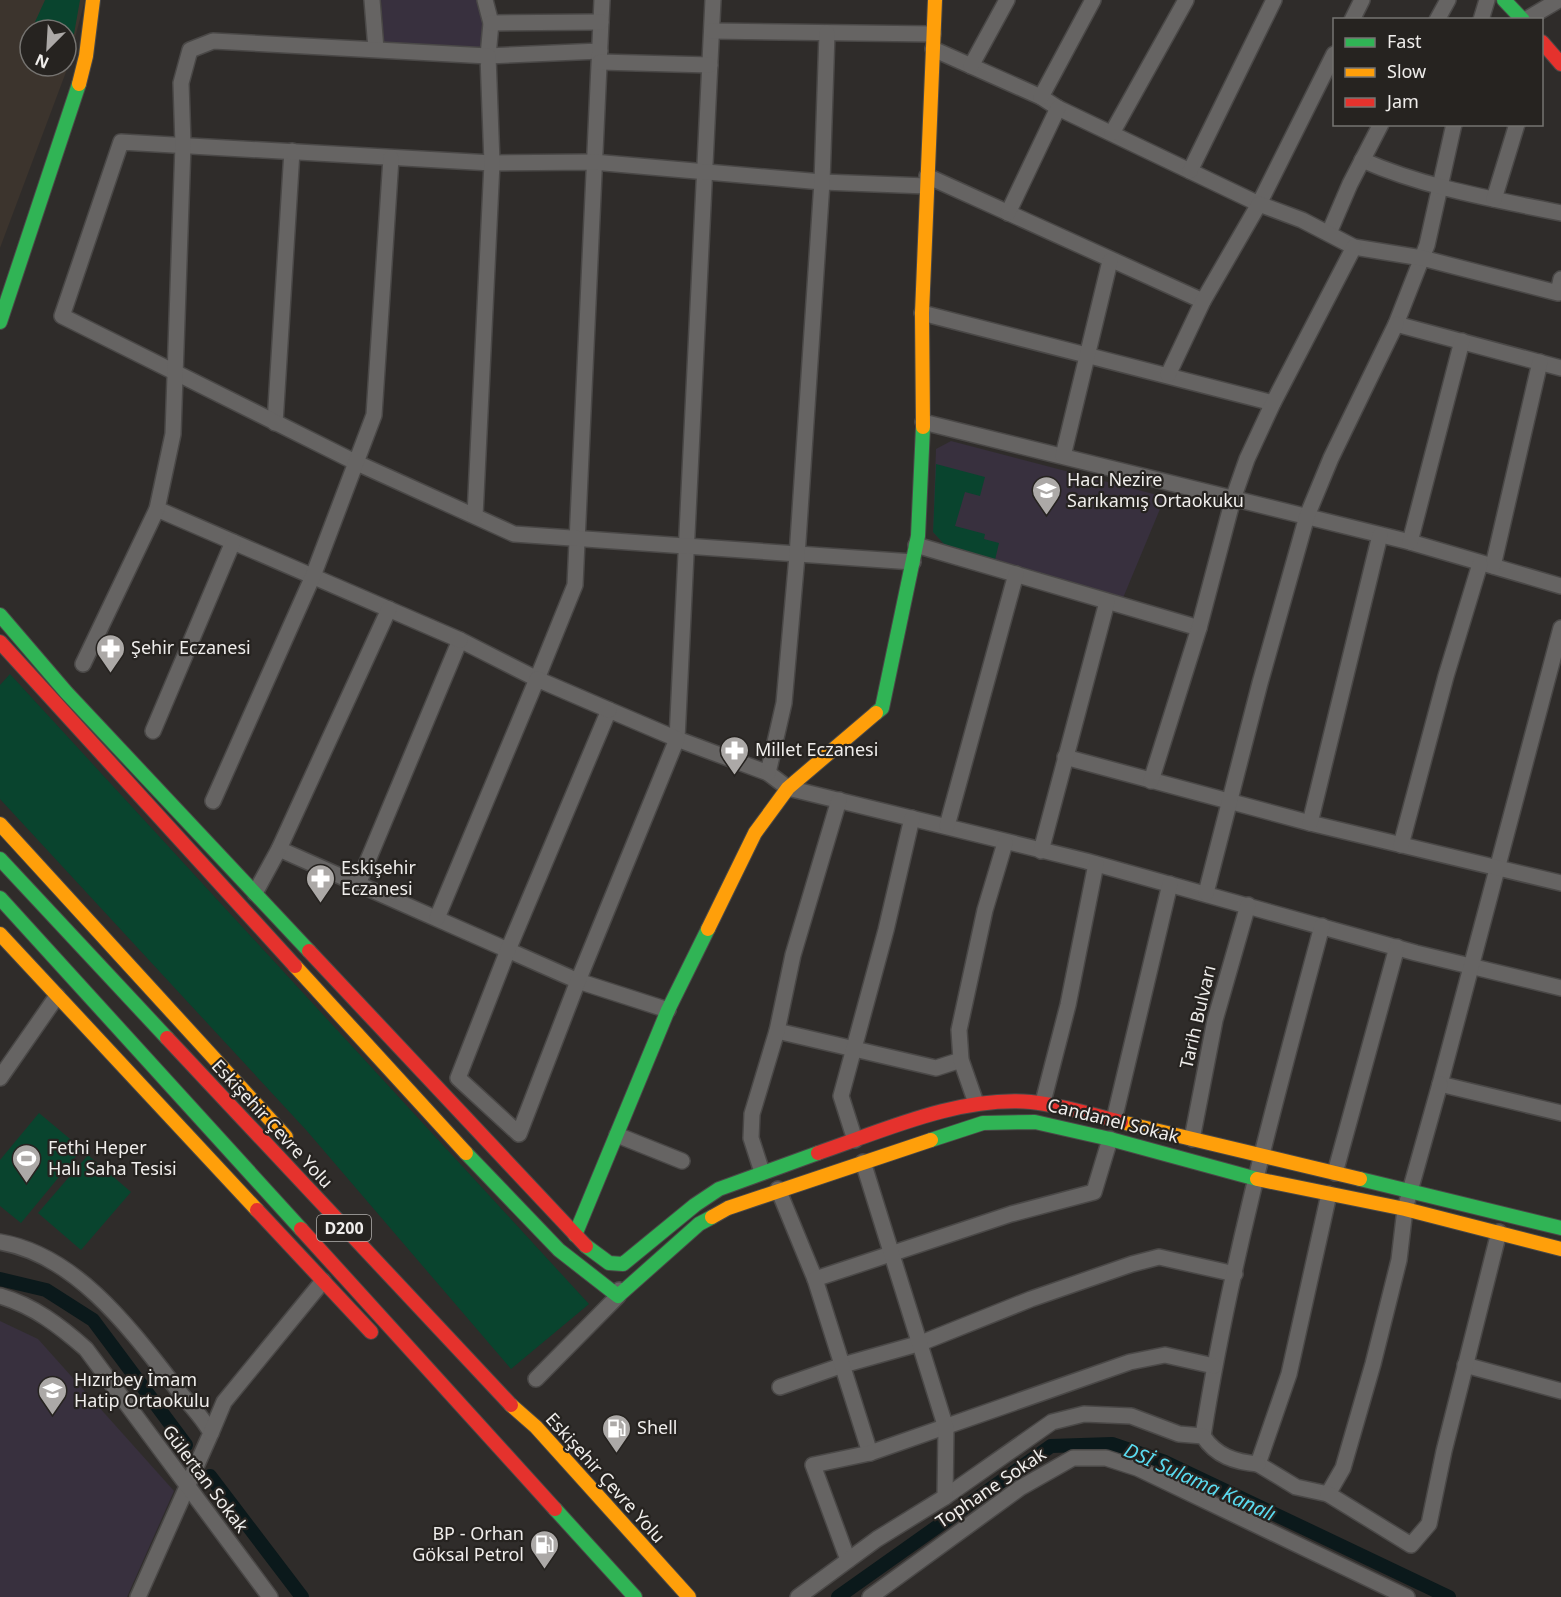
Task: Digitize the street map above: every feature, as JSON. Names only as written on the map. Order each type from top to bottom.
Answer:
[{"type":"main road","points":[[0,321],[76,94],[86,56],[93,0]]},
{"type":"main road","points":[[575,1235],[668,1010],[755,833],[788,788],[882,708],[916,545],[923,422],[922,313],[935,0]]},
{"type":"main road","points":[[1504,0],[1522,18]]},
{"type":"main road","points":[[1543,43],[1561,64]]},
{"type":"main road","points":[[0,309],[12,283]]},
{"type":"main road","points":[[0,615],[66,692],[575,1235],[609,1263],[622,1264],[695,1205],[719,1190],[936,1113],[976,1103],[1006,1100],[1043,1102],[1561,1228]]},
{"type":"main road","points":[[0,642],[265,936],[452,1138],[559,1250],[618,1296]]},
{"type":"main road","points":[[0,824],[293,1145]]},
{"type":"main road","name":"Eskişehir Çevre Yolu","points":[[0,859],[506,1401],[536,1427],[689,1597]]},
{"type":"main road","name":"D200","points":[[0,898],[513,1460],[635,1597]]},
{"type":"main road","points":[[0,934],[383,1345]]},
{"type":"main road","name":"Candanel Sokak","points":[[618,1296],[699,1224],[728,1208],[778,1189],[983,1123],[1035,1122],[1110,1139],[1255,1179],[1405,1209],[1561,1249]]},
{"type":"main road","points":[[449,1318],[506,1401]]},
{"type":"main road","points":[[424,1386],[513,1460]]},
{"type":"street","points":[[372,0],[376,49]]},
{"type":"street","points":[[475,516],[492,163],[488,56],[491,23],[485,0]]},
{"type":"street","points":[[437,918],[576,585],[576,539],[602,0]]},
{"type":"street","points":[[609,710],[508,950],[458,1078],[519,1134],[578,981],[678,739],[713,0]]},
{"type":"street","points":[[971,66],[1007,0]]},
{"type":"street","points":[[1041,97],[1093,0]]},
{"type":"street","points":[[1112,133],[1186,0]]},
{"type":"street","points":[[1190,171],[1274,0]]},
{"type":"street","points":[[1353,18],[1362,0]]},
{"type":"street","points":[[1438,18],[1448,0]]},
{"type":"street","points":[[1482,18],[1487,0]]},
{"type":"street","points":[[1528,18],[1559,0]]},
{"type":"street","points":[[491,23],[601,22]]},
{"type":"street","points":[[712,31],[827,33],[933,41],[971,66],[1041,97],[1058,108],[1259,204],[1329,233],[1354,247],[1422,258],[1560,288]]},
{"type":"street","points":[[768,774],[784,703],[797,556],[822,182],[827,33]]},
{"type":"street","points":[[83,664],[157,509],[173,434],[183,146],[181,83],[190,50],[213,41],[488,56],[600,57],[710,65]]},
{"type":"street","points":[[1168,375],[1203,301],[1259,204],[1333,58]]},
{"type":"street","points":[[1008,213],[1058,108]]},
{"type":"street","points":[[1329,233],[1380,126]]},
{"type":"street","points":[[1206,893],[1307,516],[1331,458],[1396,324],[1422,258],[1454,126]]},
{"type":"street","points":[[1494,200],[1516,126]]},
{"type":"street","points":[[913,562],[797,556],[514,534],[357,463],[62,316],[121,142],[492,163],[593,162],[822,182],[927,181],[1008,213],[1203,301]]},
{"type":"street","points":[[275,423],[292,151]]},
{"type":"street","points":[[213,801],[313,576],[374,415],[391,158]]},
{"type":"street","points":[[1362,160],[1440,188],[1561,213]]},
{"type":"street","points":[[1151,781],[1199,628],[1233,499],[1247,459],[1273,403],[1354,247]]},
{"type":"street","points":[[1063,456],[1110,261]]},
{"type":"street","points":[[922,313],[1273,403]]},
{"type":"street","points":[[1396,324],[1561,368]]},
{"type":"street","points":[[1410,542],[1462,341]]},
{"type":"street","points":[[1401,845],[1446,676],[1487,565],[1540,362]]},
{"type":"street","points":[[923,422],[1410,542],[1561,586]]},
{"type":"street","points":[[157,509],[460,640],[537,679],[678,739],[768,774],[788,788],[1096,864],[1397,947],[1561,988]]},
{"type":"street","points":[[1310,823],[1380,535]]},
{"type":"street","points":[[153,730],[233,542]]},
{"type":"street","points":[[916,545],[1199,628]]},
{"type":"street","points":[[946,826],[1016,574]]},
{"type":"street","points":[[1041,851],[1107,602]]},
{"type":"street","points":[[255,893],[279,849],[389,609]]},
{"type":"street","points":[[1328,1494],[1343,1468],[1373,1364],[1399,1260],[1405,1209],[1499,867],[1561,628]]},
{"type":"street","points":[[358,884],[460,640]]},
{"type":"street","points":[[1065,757],[1310,823],[1561,883]]},
{"type":"street","points":[[762,1173],[751,1138],[752,1114],[777,1031],[793,955],[839,800]]},
{"type":"street","points":[[855,1140],[841,1096],[886,930],[912,818]]},
{"type":"street","points":[[976,1103],[961,1060],[959,1030],[985,910],[1005,843]]},
{"type":"street","points":[[279,849],[578,981],[668,1010]]},
{"type":"street","points":[[1043,1102],[1068,1005],[1096,864]]},
{"type":"street","points":[[1114,1120],[1170,884]]},
{"type":"street","name":"Tarih Bulvarı","points":[[1192,1139],[1215,1020],[1248,905]]},
{"type":"street","points":[[1322,926],[1255,1179],[1214,1366],[1203,1436],[1209,1444],[1233,1461],[1258,1464],[1296,1487],[1328,1494],[1411,1545],[1429,1524],[1465,1365],[1499,1232]]},
{"type":"street","points":[[1335,1173],[1397,947]]},
{"type":"street","points":[[0,1078],[57,996]]},
{"type":"street","points":[[777,1031],[936,1068],[961,1060]]},
{"type":"street","points":[[1440,1084],[1561,1113]]},
{"type":"street","points":[[617,1135],[682,1161]]},
{"type":"street","points":[[815,1279],[1011,1214],[1094,1192],[1110,1139]]},
{"type":"street","points":[[863,1162],[946,1428],[945,1497]]},
{"type":"street","points":[[778,1189],[815,1279],[870,1453]]},
{"type":"street","points":[[1258,1464],[1288,1374],[1329,1194]]},
{"type":"street","points":[[0,1242],[11,1244],[59,1265],[107,1306],[144,1347],[211,1433]]},
{"type":"street","points":[[780,1388],[843,1365],[921,1344],[1031,1299],[1159,1257],[1235,1274]]},
{"type":"street","points":[[618,1296],[622,1264]]},
{"type":"street","points":[[138,1597],[224,1402],[323,1281]]},
{"type":"street","name":"Gülertan Sokak","points":[[0,1296],[16,1301],[55,1322],[86,1348],[264,1594]]},
{"type":"street","name":"Candanel Sokak","points":[[536,1379],[618,1296]]},
{"type":"street","points":[[848,1560],[813,1465],[870,1453],[1130,1362],[1165,1355],[1214,1366]]},
{"type":"street","points":[[1465,1365],[1561,1391]]},
{"type":"street","points":[[798,1597],[848,1560],[945,1497],[1052,1422],[1084,1414],[1131,1416],[1179,1434],[1203,1436]]},
{"type":"street","name":"Tophane Sokak","points":[[870,1597],[1020,1488],[1073,1458],[1106,1458],[1137,1468],[1407,1597]]},
{"type":"shaded area","points":[[0,0],[85,0],[78,27],[78,18],[18,18],[18,78],[64,78],[0,248]]},
{"type":"shaded area","points":[[381,0],[477,0],[482,21],[482,48],[384,42]]},
{"type":"shaded area","name":"Hacı Nezire Sarıkamış Ortaokuku","points":[[951,441],[1165,497],[1123,598],[944,544],[933,532],[936,449]]},
{"type":"shaded area","name":"Hızırbey İmam Hatip Ortaokulu","points":[[0,1321],[38,1339],[174,1491],[127,1597],[0,1597]]},
{"type":"green space","points":[[45,0],[80,0],[77,18],[37,18]]},
{"type":"green space","points":[[936,464],[985,477],[980,496],[965,492],[955,526],[985,534],[984,539],[999,543],[995,560],[944,544],[933,532]]},
{"type":"green space","points":[[10,674],[589,1304],[511,1369],[307,1131],[0,799],[0,685]]},
{"type":"green space","name":"Fethi Heper Halı Saha Tesisi","points":[[39,1113],[82,1149],[21,1223],[0,1206],[0,1160]]},
{"type":"green space","points":[[88,1155],[131,1192],[81,1250],[38,1213]]},
{"type":"waterway","points":[[0,1279],[46,1290],[93,1320],[186,1445]]},
{"type":"waterway","name":"DSİ Sulama Kanalı","points":[[838,1597],[1051,1446],[1112,1444],[1165,1462],[1449,1597]]},
{"type":"waterway","points":[[210,1476],[302,1597]]},
{"type":"traffic: fast","points":[[1504,0],[1521,18]]},
{"type":"traffic: fast","points":[[0,322],[79,84]]},
{"type":"traffic: fast","points":[[876,713],[882,708],[918,536],[923,427]]},
{"type":"traffic: fast","points":[[0,615],[66,692],[309,951]]},
{"type":"traffic: fast","points":[[0,859],[167,1038]]},
{"type":"traffic: fast","points":[[0,898],[301,1229]]},
{"type":"traffic: fast","points":[[575,1235],[668,1010],[708,929]]},
{"type":"traffic: fast","points":[[931,1140],[983,1123],[1035,1122],[1110,1139],[1257,1179]]},
{"type":"traffic: fast","points":[[466,1153],[559,1250],[618,1296],[699,1224],[712,1217]]},
{"type":"traffic: fast","points":[[586,1246],[609,1263],[623,1264],[695,1205],[719,1189],[818,1153]]},
{"type":"traffic: fast","points":[[1360,1179],[1561,1228]]},
{"type":"traffic: fast","points":[[555,1509],[635,1597]]},
{"type":"traffic: slow","points":[[79,84],[86,56],[93,0]]},
{"type":"traffic: slow","points":[[923,427],[922,313],[935,0]]},
{"type":"traffic: slow","points":[[708,929],[755,833],[788,788],[876,713]]},
{"type":"traffic: slow","points":[[0,824],[286,1137]]},
{"type":"traffic: slow","points":[[0,934],[257,1210]]},
{"type":"traffic: slow","points":[[295,966],[466,1153]]},
{"type":"traffic: slow","points":[[1121,1122],[1360,1179]]},
{"type":"traffic: slow","points":[[712,1217],[728,1208],[931,1140]]},
{"type":"traffic: slow","points":[[1257,1179],[1405,1209],[1561,1249]]},
{"type":"traffic: slow","points":[[511,1405],[536,1427],[689,1597]]},
{"type":"traffic: jam","points":[[1543,43],[1561,64]]},
{"type":"traffic: jam","points":[[0,642],[295,966]]},
{"type":"traffic: jam","points":[[309,951],[586,1246]]},
{"type":"traffic: jam","points":[[167,1038],[511,1405]]},
{"type":"traffic: jam","points":[[818,1153],[896,1125],[950,1109],[977,1104],[1043,1103],[1121,1122]]},
{"type":"traffic: jam","points":[[257,1210],[371,1332]]},
{"type":"traffic: jam","points":[[301,1229],[555,1509]]},
{"type":"place","name":"Hacı Nezire Sarıkamış Ortaokuku","points":[[1046,516]]},
{"type":"place","name":"Şehir Eczanesi","points":[[110,674]]},
{"type":"place","name":"Millet Eczanesi","points":[[734,776]]},
{"type":"place","name":"Eskişehir Eczanesi","points":[[320,904]]},
{"type":"place","name":"Fethi Heper Halı Saha Tesisi","points":[[27,1184]]},
{"type":"place","name":"Hızırbey İmam Hatip Ortaokulu","points":[[53,1416]]},
{"type":"place","name":"Shell","points":[[616,1454]]},
{"type":"place","name":"BP - Orhan Göksal Petrol","points":[[545,1570]]}]
